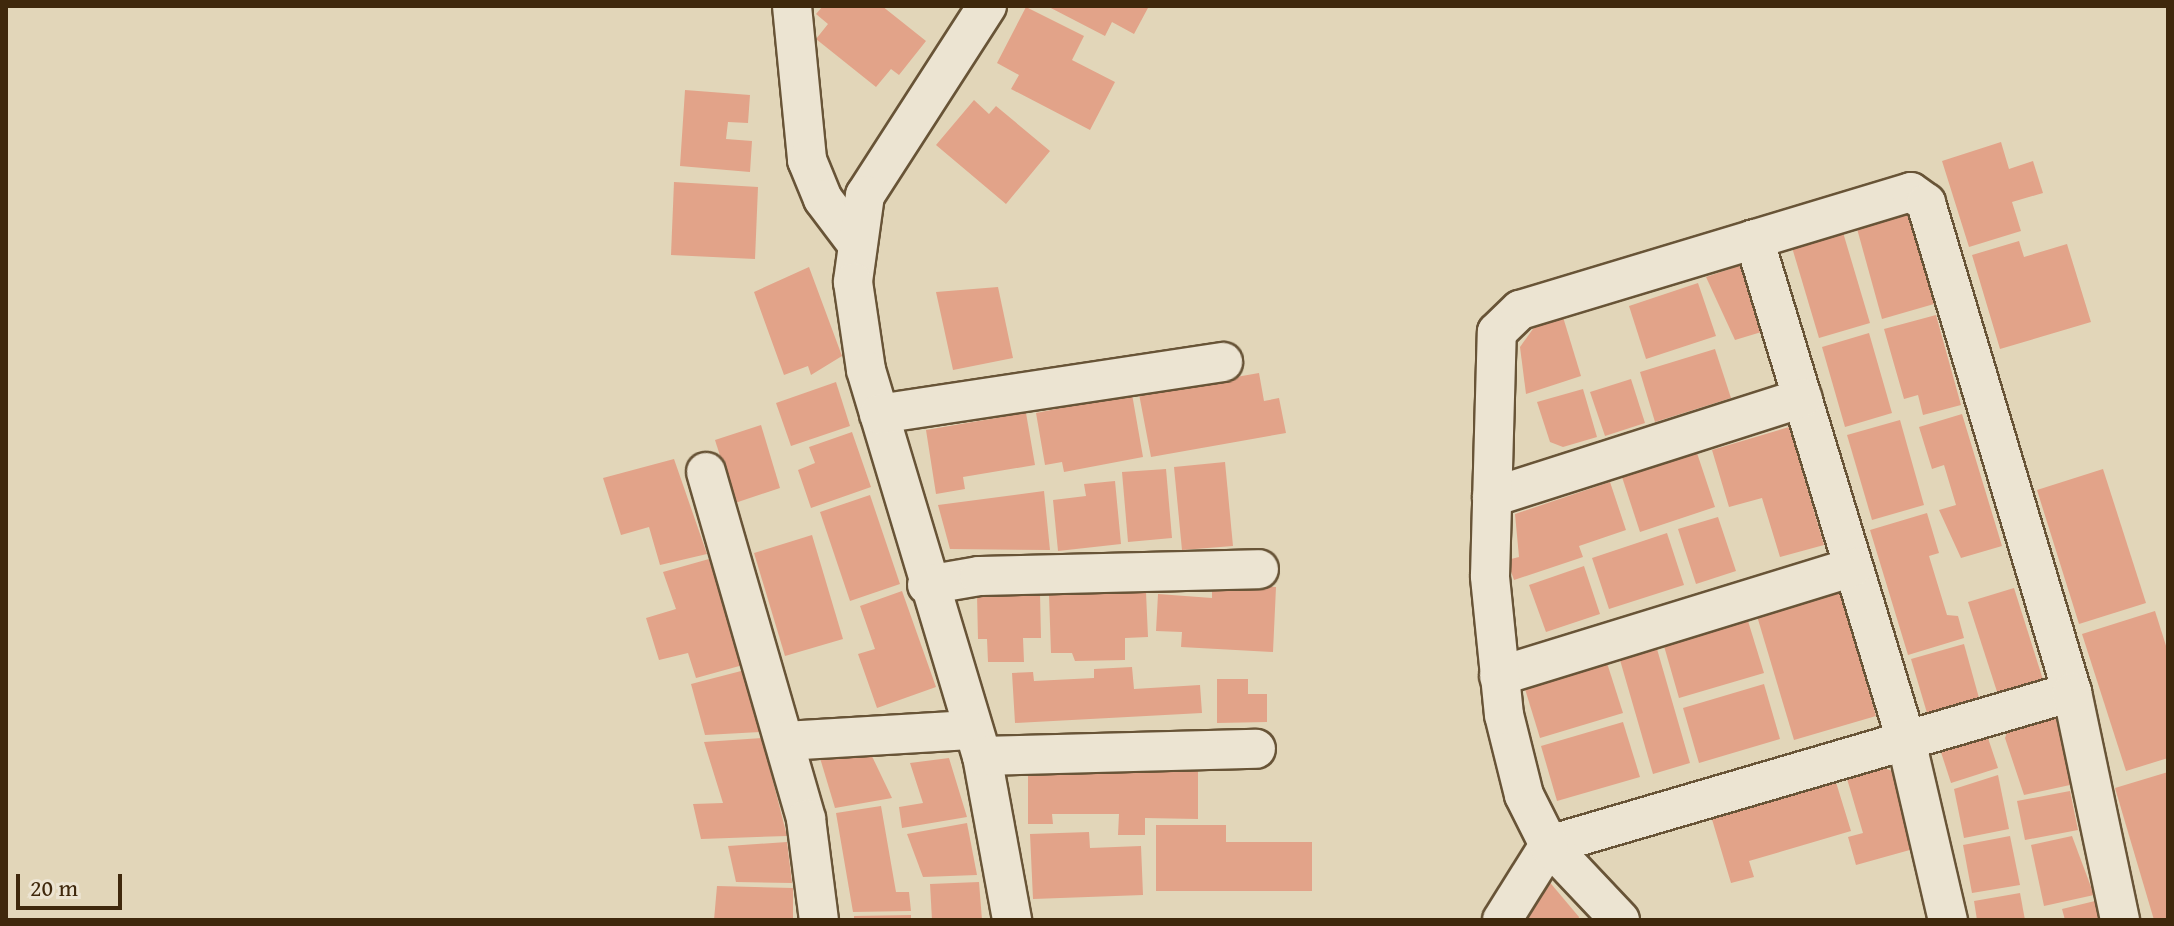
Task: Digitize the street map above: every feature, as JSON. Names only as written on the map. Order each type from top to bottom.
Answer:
[{"type":"street","points":[[792,6],[807,160],[823,199],[854,240]]},
{"type":"street","points":[[987,6],[891,146],[865,195],[854,240],[853,282],[879,414],[976,743],[1012,920]]},
{"type":"street","points":[[1620,920],[1549,845],[1524,795],[1499,676],[1492,497],[1497,332],[1520,310],[1911,192],[1926,203],[2072,692],[2120,920]]},
{"type":"street","points":[[1754,239],[1906,740],[1948,920]]},
{"type":"street","points":[[879,414],[1223,362]]},
{"type":"street","points":[[1492,497],[1803,398]]},
{"type":"street","points":[[706,472],[806,819],[819,920]]},
{"type":"street","points":[[1499,676],[1853,567]]},
{"type":"street","points":[[927,585],[979,576],[1259,569]]},
{"type":"street","points":[[1502,920],[1549,845],[2072,692]]},
{"type":"street","points":[[785,741],[1256,749]]},
{"type":"building","points":[[823,6],[882,6],[926,41],[899,75],[891,69],[876,87],[816,39],[828,24],[816,14]]},
{"type":"building","points":[[1047,6],[1149,6],[1134,34],[1112,22],[1105,36]]},
{"type":"building","points":[[1026,7],[1084,36],[1072,60],[1115,82],[1090,130],[1011,89],[1019,75],[997,63]]},
{"type":"building","points":[[685,90],[750,95],[748,123],[728,122],[726,139],[752,141],[750,172],[680,166]]},
{"type":"building","points":[[974,100],[989,114],[996,106],[1050,151],[1006,204],[936,145]]},
{"type":"building","points":[[2001,142],[2009,169],[2033,161],[2043,193],[2012,202],[2021,231],[1969,247],[1942,161]]},
{"type":"building","points":[[674,182],[758,187],[755,259],[671,255]]},
{"type":"building","points":[[1907,211],[1934,304],[1882,319],[1856,225]]},
{"type":"building","points":[[1842,229],[1870,323],[1819,338],[1791,244]]},
{"type":"building","points":[[2019,241],[2024,257],[2067,244],[2091,322],[2000,349],[1972,255]]},
{"type":"building","points":[[1747,263],[1768,330],[1735,340],[1706,277]]},
{"type":"building","points":[[809,267],[842,356],[811,375],[808,366],[784,375],[754,292]]},
{"type":"building","points":[[1698,283],[1716,336],[1646,359],[1629,306]]},
{"type":"building","points":[[998,287],[1013,358],[953,370],[936,292]]},
{"type":"building","points":[[1936,315],[1961,405],[1923,415],[1918,395],[1904,399],[1884,329]]},
{"type":"building","points":[[1563,317],[1581,376],[1526,394],[1520,347],[1535,326]]},
{"type":"building","points":[[1869,333],[1892,413],[1845,427],[1822,347]]},
{"type":"building","points":[[1715,349],[1731,398],[1655,422],[1640,372]]},
{"type":"building","points":[[1259,373],[1264,401],[1279,398],[1286,433],[1151,457],[1139,394]]},
{"type":"building","points":[[1631,379],[1645,423],[1605,436],[1590,392]]},
{"type":"building","points":[[836,382],[850,426],[791,446],[776,403]]},
{"type":"building","points":[[1583,389],[1597,437],[1563,447],[1550,442],[1537,402]]},
{"type":"building","points":[[1132,394],[1143,457],[1064,472],[1062,462],[1045,465],[1036,413]]},
{"type":"building","points":[[1026,413],[1035,465],[963,477],[965,489],[936,494],[926,430]]},
{"type":"building","points":[[1962,414],[2002,546],[1961,558],[1939,510],[1956,505],[1944,465],[1932,469],[1919,427]]},
{"type":"building","points":[[1900,420],[1924,505],[1872,520],[1847,435]]},
{"type":"building","points":[[761,425],[780,488],[735,503],[715,440]]},
{"type":"building","points":[[1789,427],[1824,545],[1780,557],[1762,498],[1729,507],[1712,450]]},
{"type":"building","points":[[852,432],[871,487],[811,508],[798,470],[815,463],[809,447]]},
{"type":"building","points":[[1697,453],[1715,507],[1640,532],[1622,477]]},
{"type":"building","points":[[674,459],[707,554],[660,565],[649,527],[621,535],[603,478]]},
{"type":"building","points":[[1225,462],[1233,546],[1182,550],[1174,467]]},
{"type":"building","points":[[1166,469],[1172,538],[1128,542],[1122,472]]},
{"type":"building","points":[[2103,469],[2146,603],[2079,624],[2037,490]]},
{"type":"building","points":[[1115,481],[1121,544],[1058,551],[1053,500],[1086,496],[1084,484]]},
{"type":"building","points":[[1610,482],[1626,530],[1579,546],[1583,557],[1514,580],[1507,560],[1519,557],[1515,514]]},
{"type":"building","points":[[1044,491],[1050,550],[950,549],[938,505]]},
{"type":"building","points":[[870,495],[900,584],[850,601],[820,512]]},
{"type":"building","points":[[1927,513],[1939,553],[1929,556],[1947,615],[1958,616],[1964,638],[1908,655],[1870,530]]},
{"type":"building","points":[[1718,517],[1736,571],[1696,584],[1678,529]]},
{"type":"building","points":[[1667,533],[1684,585],[1609,609],[1592,558]]},
{"type":"building","points":[[812,535],[843,639],[785,656],[754,553]]},
{"type":"building","points":[[709,559],[743,665],[696,678],[688,653],[659,660],[646,618],[676,609],[663,572]]},
{"type":"building","points":[[1584,566],[1600,614],[1546,632],[1529,585]]},
{"type":"building","points":[[1212,583],[1276,587],[1273,652],[1181,647],[1182,632],[1156,631],[1158,594],[1212,598]]},
{"type":"building","points":[[2014,588],[2045,686],[2000,701],[1968,602]]},
{"type":"building","points":[[902,591],[936,687],[877,708],[858,654],[875,649],[860,606]]},
{"type":"building","points":[[1146,592],[1148,637],[1125,638],[1125,660],[1075,661],[1072,653],[1051,653],[1049,595]]},
{"type":"building","points":[[1840,592],[1876,716],[1794,740],[1757,616]]},
{"type":"building","points":[[1040,593],[1041,638],[1023,638],[1024,662],[988,662],[987,639],[978,639],[977,595]]},
{"type":"building","points":[[2155,611],[2168,652],[2168,758],[2126,771],[2082,634]]},
{"type":"building","points":[[1748,621],[1764,673],[1679,698],[1664,646]]},
{"type":"building","points":[[1964,644],[1979,698],[1927,713],[1911,659]]},
{"type":"building","points":[[1657,649],[1690,763],[1653,774],[1620,660]]},
{"type":"building","points":[[1607,663],[1623,713],[1540,738],[1525,689]]},
{"type":"building","points":[[1132,667],[1134,689],[1200,685],[1202,713],[1015,723],[1012,673],[1033,672],[1034,681],[1094,678],[1094,669]]},
{"type":"building","points":[[745,670],[760,732],[705,735],[691,684]]},
{"type":"building","points":[[1217,679],[1248,679],[1248,694],[1267,694],[1267,722],[1217,723]]},
{"type":"building","points":[[1764,684],[1780,739],[1699,763],[1683,708]]},
{"type":"building","points":[[2055,713],[2070,785],[2024,795],[2005,738],[2011,722]]},
{"type":"building","points":[[1623,722],[1640,777],[1557,801],[1541,746]]},
{"type":"building","points":[[1985,729],[1998,768],[1951,783],[1938,743]]},
{"type":"building","points":[[762,738],[787,836],[701,839],[693,804],[723,803],[704,742]]},
{"type":"building","points":[[869,750],[892,798],[835,808],[820,758]]},
{"type":"building","points":[[949,758],[967,817],[902,828],[899,807],[923,803],[910,763]]},
{"type":"building","points":[[1873,764],[1895,772],[1917,848],[1856,865],[1848,837],[1863,833],[1845,772]]},
{"type":"building","points":[[1028,769],[1198,769],[1198,819],[1145,818],[1145,835],[1118,835],[1119,814],[1052,814],[1053,824],[1028,824]]},
{"type":"building","points":[[2168,772],[2168,920],[2154,920],[2115,788]]},
{"type":"building","points":[[1998,775],[2009,829],[1964,838],[1954,789]]},
{"type":"building","points":[[1835,779],[1851,831],[1749,861],[1754,877],[1731,883],[1711,816]]},
{"type":"building","points":[[2070,791],[2078,830],[2025,840],[2017,801]]},
{"type":"building","points":[[881,806],[896,892],[909,892],[911,911],[853,912],[836,813]]},
{"type":"building","points":[[967,823],[977,875],[923,877],[907,834]]},
{"type":"building","points":[[1156,825],[1226,825],[1226,842],[1312,842],[1312,891],[1156,891]]},
{"type":"building","points":[[1089,832],[1090,848],[1141,846],[1143,895],[1033,899],[1030,834]]},
{"type":"building","points":[[2010,836],[2020,885],[1972,893],[1963,845]]},
{"type":"building","points":[[2072,836],[2094,895],[2044,906],[2031,845]]},
{"type":"building","points":[[787,842],[792,883],[736,882],[728,846]]},
{"type":"building","points":[[1547,879],[1579,917],[1578,920],[1527,920]]},
{"type":"building","points":[[979,882],[982,920],[932,920],[930,884]]},
{"type":"building","points":[[717,886],[793,888],[793,920],[714,920]]},
{"type":"building","points":[[2020,893],[2025,920],[1977,920],[1974,901]]},
{"type":"building","points":[[2095,901],[2100,920],[2065,920],[2062,909]]},
{"type":"building","points":[[911,915],[911,920],[854,920],[854,916]]}]
